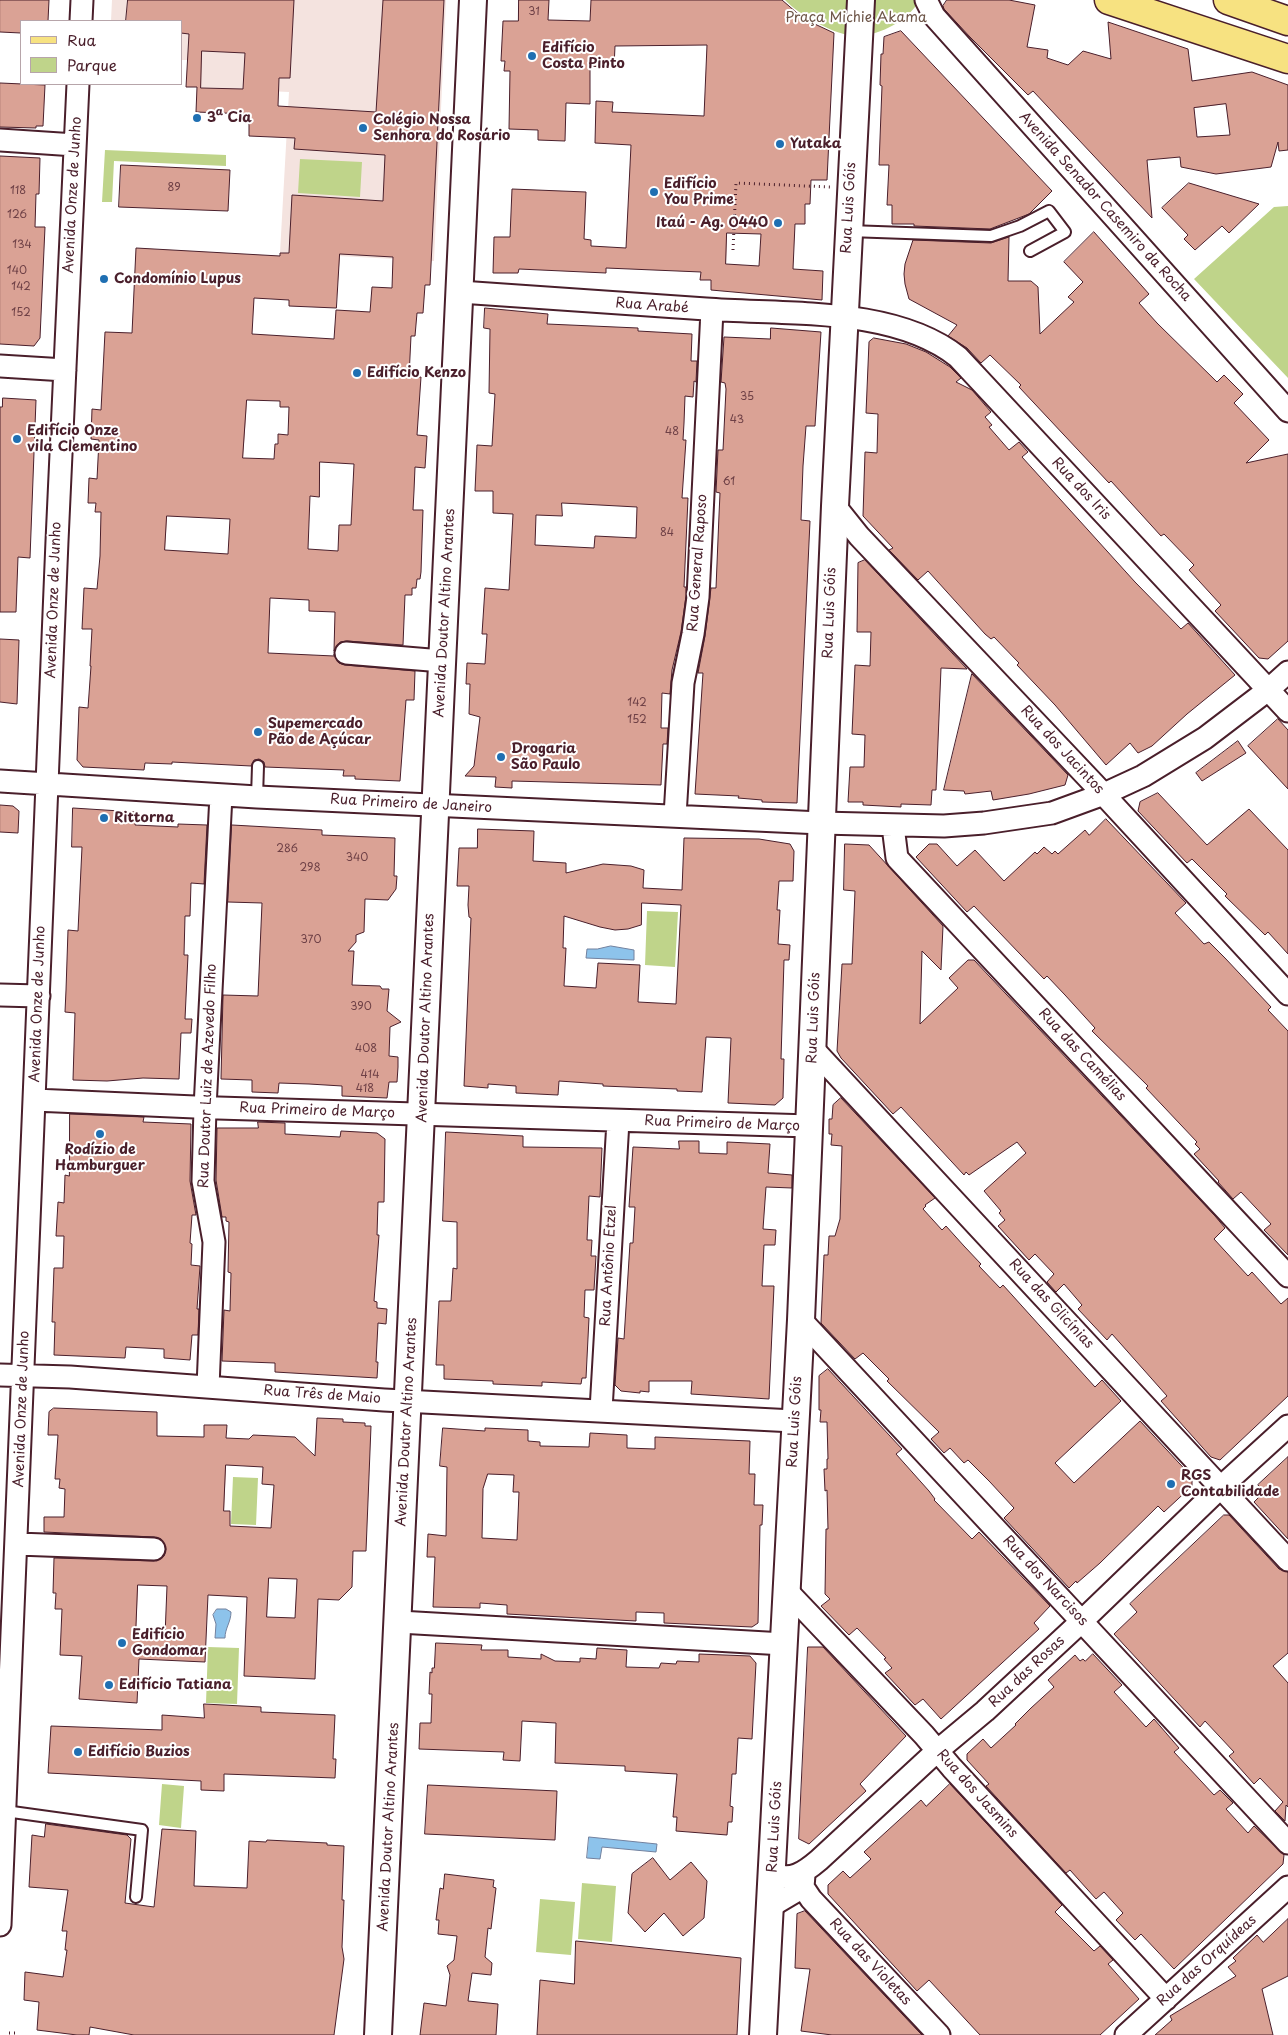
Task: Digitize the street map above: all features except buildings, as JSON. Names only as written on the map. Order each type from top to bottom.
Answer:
[{"type":"main road","points":[[1109,0],[1288,59]]},
{"type":"main road","points":[[1228,0],[1288,21]]},
{"type":"street","points":[[81,20],[82,0]]},
{"type":"street","name":"Avenida Doutor Altino Arantes","points":[[378,2035],[399,1622],[473,0]]},
{"type":"street","name":"Rua Luis Góis","points":[[763,2035],[787,1591],[794,1421],[801,1320],[835,506],[860,0]]},
{"type":"street","name":"Avenida Senador Casemiro da Rocha","points":[[926,0],[934,16],[1288,411]]},
{"type":"street","name":"Avenida Onze de Junho","points":[[0,1925],[3,1806],[17,1544],[64,370],[78,85]]},
{"type":"street","points":[[0,140],[75,144]]},
{"type":"street","name":"Rua Arabé","points":[[460,292],[712,310],[822,315],[844,318]]},
{"type":"street","name":"Rua General Raposo","points":[[675,816],[683,683],[694,634],[698,597],[712,310]]},
{"type":"street","name":"Rua dos Iris","points":[[844,318],[914,332],[943,345],[958,357],[1288,711]]},
{"type":"street","points":[[0,366],[64,370]]},
{"type":"street","name":"Rua dos Jacintos","points":[[835,506],[859,536],[1104,794],[1288,994]]},
{"type":"street","points":[[346,653],[442,661]]},
{"type":"street","name":"Rua Primeiro de Janeiro","points":[[0,781],[257,797],[893,826],[944,826],[1027,818],[1052,812],[1104,794],[1143,776],[1205,738],[1268,690],[1288,672]]},
{"type":"street","name":"Rua Doutor Luiz de Azevedo Filho","points":[[208,1387],[214,1242],[204,1192],[205,1108],[221,795]]},
{"type":"street","name":"Rua das Camélias","points":[[893,826],[897,858],[1288,1276]]},
{"type":"street","points":[[0,995],[39,996]]},
{"type":"street","name":"Rua das Glicínias","points":[[813,1049],[1288,1560]]},
{"type":"street","name":"Rua Primeiro de Março","points":[[34,1100],[205,1108],[810,1126]]},
{"type":"street","name":"Rua Antônio Etzel","points":[[601,1410],[618,1121]]},
{"type":"street","name":"Rua dos Narcisos","points":[[801,1320],[1288,1842]]},
{"type":"street","name":"Rua Três de Maio","points":[[0,1375],[24,1375],[409,1401],[794,1421]]},
{"type":"street","name":"Rua das Rosas","points":[[771,1906],[804,1880],[937,1751],[985,1711],[1082,1621],[1220,1487],[1288,1426]]},
{"type":"street","points":[[17,1544],[154,1549]]},
{"type":"street","name":"Rua dos Jasmins","points":[[787,1591],[1166,1998]]},
{"type":"street","points":[[399,1622],[784,1644]]},
{"type":"street","points":[[772,1873],[782,1877],[804,1880]]},
{"type":"street","name":"Rua das Violetas","points":[[804,1880],[811,1899],[939,2035]]},
{"type":"street","name":"Rua das Orquídeas","points":[[1126,2035],[1288,1887]]},
{"type":"lane","points":[[848,231],[991,236],[1020,226],[1049,211],[1066,232],[1030,251]]},
{"type":"lane","points":[[257,797],[258,766]]},
{"type":"lane","points":[[3,1806],[142,1830],[136,1897]]},
{"type":"path","points":[[733,250],[736,182],[835,187]]},
{"type":"path","points":[[9,2033],[18,2033]]},
{"type":"shaded area","name":"Colégio Nossa Senhora do Rosário","points":[[112,0],[446,0],[434,261],[280,253],[289,92],[201,88],[202,60],[182,60],[182,20],[111,20]]},
{"type":"green space","name":"Praça Michie Akama","points":[[785,0],[918,0],[918,3],[913,10],[893,26],[877,33],[851,36],[809,19]]},
{"type":"green space","points":[[105,150],[226,155],[226,166],[114,161],[112,202],[102,202]]},
{"type":"green space","points":[[300,159],[362,162],[360,197],[298,193]]},
{"type":"green space","points":[[1288,206],[1288,378],[1194,279],[1274,207]]},
{"type":"green space","points":[[647,911],[678,912],[675,967],[645,965]]},
{"type":"green space","points":[[233,1477],[258,1478],[256,1525],[231,1524]]},
{"type":"green space","points":[[208,1647],[239,1648],[237,1704],[206,1703]]},
{"type":"green space","points":[[162,1784],[184,1786],[181,1828],[159,1825]]},
{"type":"green space","points":[[582,1883],[616,1886],[612,1942],[578,1939]]},
{"type":"green space","points":[[540,1899],[575,1902],[571,1955],[536,1952]]},
{"type":"water","points":[[611,946],[634,950],[634,960],[586,958],[587,949]]},
{"type":"water","points":[[217,1609],[226,1609],[231,1612],[225,1638],[215,1638],[216,1624],[213,1615]]},
{"type":"water","points":[[589,1837],[657,1844],[656,1852],[602,1847],[600,1859],[587,1858]]},
{"type":"place","name":"Edifício Costa Pinto","points":[[532,56]]},
{"type":"place","name":"3ª Cia","points":[[197,118]]},
{"type":"place","name":"Colégio Nossa Senhora do Rosário","points":[[363,128]]},
{"type":"place","name":"Yutaka","points":[[780,144]]},
{"type":"place","name":"Edifício You Prime","points":[[654,192]]},
{"type":"place","name":"Itaú - Ag. 0440","points":[[778,223]]},
{"type":"place","name":"Condomínio Lupus","points":[[104,279]]},
{"type":"place","name":"Edifício Kenzo","points":[[357,373]]},
{"type":"place","name":"Edifício Onze vila Clementino","points":[[17,439]]},
{"type":"place","name":"Supemercado Pão de Açúcar","points":[[258,732]]},
{"type":"place","name":"Drogaria São Paulo","points":[[501,757]]},
{"type":"place","name":"Rittorna","points":[[104,818]]},
{"type":"place","name":"Rodízio de Hamburguer","points":[[100,1134]]},
{"type":"place","name":"RGS Contabilidade","points":[[1171,1484]]},
{"type":"place","name":"Edifício Gondomar","points":[[122,1643]]},
{"type":"place","name":"Edifício Tatiana","points":[[109,1685]]},
{"type":"place","name":"Edifício Buzios","points":[[78,1752]]}]
